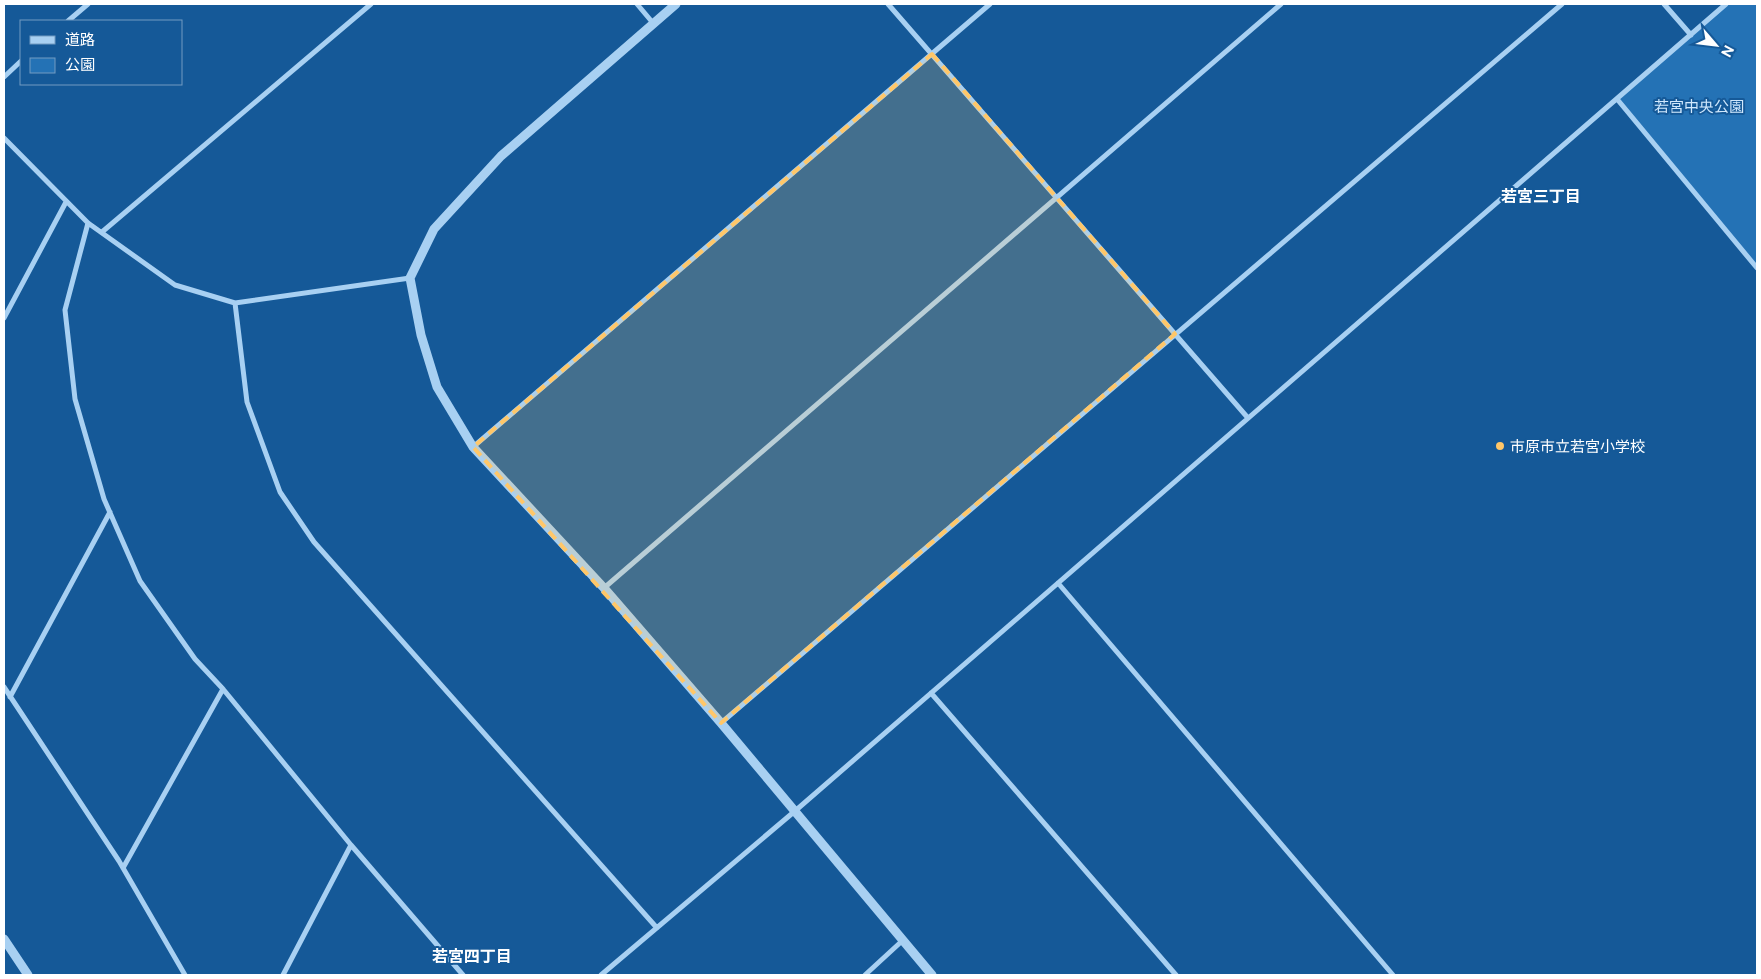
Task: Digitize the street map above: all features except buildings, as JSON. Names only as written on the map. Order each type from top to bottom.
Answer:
[{"type":"street","points":[[69,20],[88,4]]},
{"type":"street","points":[[102,232],[371,4]]},
{"type":"street","points":[[637,4],[653,22]]},
{"type":"street","points":[[676,4],[501,156],[434,229],[410,278],[421,335],[438,387],[472,446],[604,588],[721,723],[932,975]]},
{"type":"street","points":[[888,4],[1248,418]]},
{"type":"street","points":[[472,446],[990,4]]},
{"type":"street","points":[[604,588],[1281,4]]},
{"type":"street","points":[[721,723],[1562,4]]},
{"type":"street","points":[[1664,4],[1691,34]]},
{"type":"street","points":[[601,975],[795,811],[1726,4]]},
{"type":"street","points":[[4,76],[20,63]]},
{"type":"street","points":[[1616,99],[1757,268]]},
{"type":"street","points":[[4,138],[88,223],[175,286],[235,303],[410,278]]},
{"type":"street","points":[[4,318],[66,202]]},
{"type":"street","points":[[88,223],[65,310],[75,399],[110,512],[140,581],[195,659],[223,689],[351,845],[463,975]]},
{"type":"street","points":[[235,303],[247,402],[280,492],[314,542],[657,928]]},
{"type":"street","points":[[10,697],[110,512]]},
{"type":"street","points":[[1058,583],[1393,975]]},
{"type":"street","points":[[4,687],[123,868],[185,975]]},
{"type":"street","points":[[123,868],[223,689]]},
{"type":"street","points":[[932,692],[1176,975]]},
{"type":"street","points":[[283,975],[351,845]]},
{"type":"street","points":[[4,939],[28,975]]},
{"type":"street","points":[[865,975],[902,941]]},
{"type":"highlighted area","points":[[932,54],[1175,334],[721,723],[473,447]]},
{"type":"green space","name":"若宮中央公園","points":[[1726,4],[1757,4],[1757,268],[1617,99]]},
{"type":"place","name":"市原市立若宮小学校","points":[[1500,446]]},
{"type":"district","name":"若宮三丁目","points":[[1541,196]]},
{"type":"district","name":"若宮四丁目","points":[[472,956]]}]
